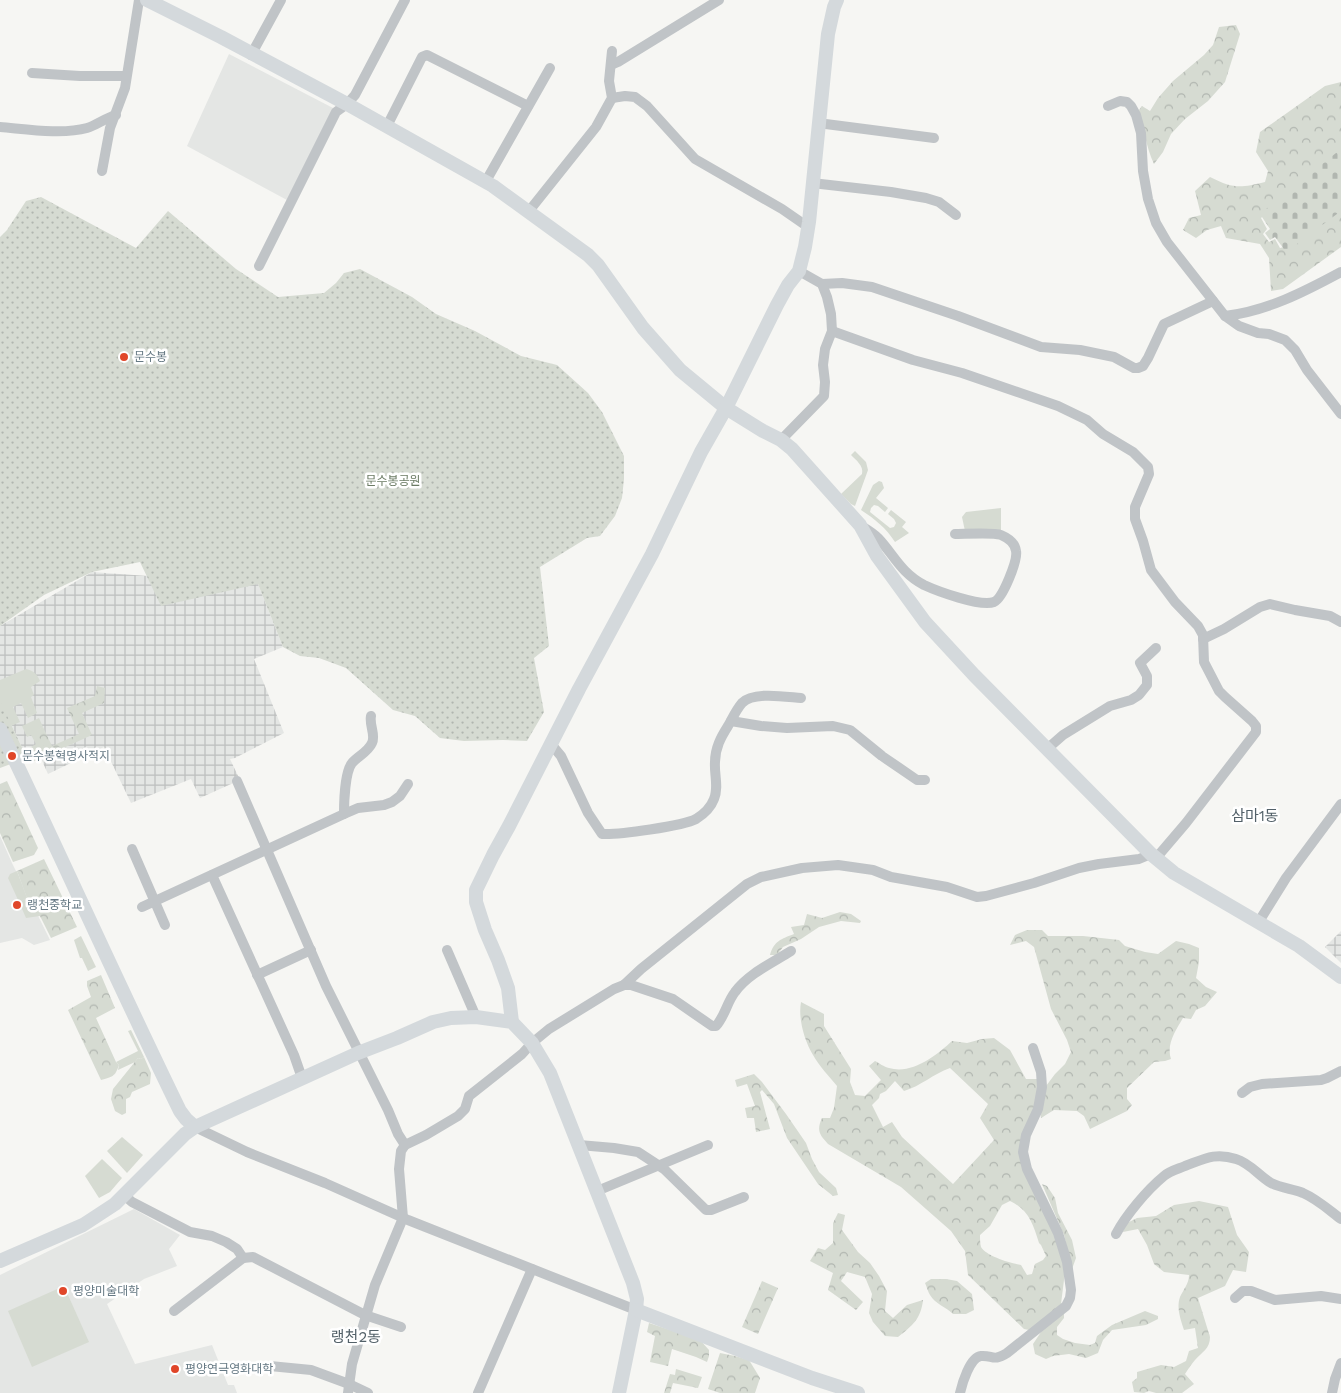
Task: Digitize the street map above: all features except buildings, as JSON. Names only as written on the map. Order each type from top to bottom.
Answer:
[{"type":"street","points":[[102,171],[110,128],[124,88],[139,0]]},
{"type":"street","points":[[147,0],[387,126],[486,181],[529,211],[588,255],[598,265],[634,316],[680,370],[726,408],[781,440],[860,525],[878,538],[904,571],[923,584],[952,595],[976,602],[991,603],[997,601],[1011,575],[1016,554],[1012,541],[999,534],[955,534]]},
{"type":"street","points":[[251,55],[282,0]]},
{"type":"street","points":[[259,266],[336,112],[347,104],[354,94],[405,0]]},
{"type":"street","points":[[610,65],[618,62],[719,0]]},
{"type":"street","points":[[512,1022],[508,988],[485,930],[476,902],[476,890],[579,689],[652,554],[777,305],[788,285],[799,271],[808,227],[828,34],[837,0]]},
{"type":"street","points":[[529,211],[596,127],[612,98],[609,81],[612,51]]},
{"type":"street","points":[[387,126],[422,57],[427,54],[528,106]]},
{"type":"street","points":[[486,181],[550,68]]},
{"type":"street","points":[[32,73],[126,76]]},
{"type":"street","points":[[612,98],[635,97],[647,106],[695,159],[782,209],[808,227]]},
{"type":"street","points":[[1108,106],[1120,101],[1126,102],[1132,106],[1136,115],[1141,133],[1148,200],[1156,223],[1167,242],[1224,316],[1239,326],[1284,340],[1295,350],[1307,370],[1341,414]]},
{"type":"street","points":[[0,127],[75,131],[89,128],[106,118],[116,115]]},
{"type":"street","points":[[818,123],[934,138]]},
{"type":"street","points":[[812,183],[926,198],[938,202],[956,215]]},
{"type":"street","points":[[799,271],[822,284],[842,283],[872,287],[1041,347],[1080,350],[1114,358],[1134,368],[1143,366],[1164,324],[1212,301]]},
{"type":"street","points":[[1224,316],[1241,314],[1284,301],[1341,272]]},
{"type":"street","points":[[781,440],[824,396],[824,349],[832,331],[831,314],[822,284]]},
{"type":"street","points":[[349,1389],[352,1364],[375,1285],[403,1218],[399,1169],[401,1151],[405,1145],[458,1116],[465,1108],[469,1096],[522,1054],[532,1042],[565,1019],[614,989],[624,985],[641,969],[747,884],[761,878],[802,868],[838,865],[873,870],[892,877],[947,887],[977,897],[1034,883],[1079,868],[1154,856],[1186,823],[1256,732],[1256,726],[1252,721],[1220,691],[1204,662],[1203,635],[1198,626],[1175,602],[1151,570],[1135,519],[1135,507],[1149,474],[1148,467],[1133,452],[1103,434],[1087,420],[1058,406],[962,373],[913,360],[832,331]]},
{"type":"street","points":[[860,525],[877,556],[925,622],[974,675],[1154,856],[1174,873],[1299,946],[1341,977]]},
{"type":"street","points":[[1203,639],[1224,630],[1260,607],[1270,604],[1330,616],[1341,622]]},
{"type":"street","points":[[1047,749],[1063,735],[1110,706],[1131,700],[1139,695],[1147,684],[1147,676],[1140,663],[1156,648]]},
{"type":"street","points":[[551,744],[561,756],[588,814],[602,834],[685,824],[697,818],[709,808],[714,799],[717,791],[714,762],[716,748],[743,702],[751,698],[770,696],[802,698]]},
{"type":"street","points":[[344,814],[344,795],[351,764],[373,742],[371,716]]},
{"type":"street","points":[[731,721],[786,728],[832,726],[850,730],[916,780],[925,780]]},
{"type":"street","points":[[0,730],[115,977],[180,1110],[195,1127],[247,1152],[403,1218],[841,1390],[858,1393]]},
{"type":"street","points":[[237,780],[326,986],[405,1145]]},
{"type":"street","points":[[142,907],[358,808],[384,805],[392,802],[400,796],[408,784]]},
{"type":"street","points":[[1258,923],[1286,878],[1341,804]]},
{"type":"street","points":[[132,849],[165,925]]},
{"type":"street","points":[[212,875],[294,1055],[302,1078]]},
{"type":"street","points":[[256,975],[311,950]]},
{"type":"street","points":[[447,950],[476,1017]]},
{"type":"street","points":[[624,985],[630,985],[673,999],[712,1026],[716,1026],[733,994],[743,982],[791,951]]},
{"type":"street","points":[[0,1261],[83,1224],[115,1204],[185,1134],[195,1127],[358,1053],[433,1022],[451,1018],[476,1017],[512,1022],[532,1042],[550,1073],[633,1283],[637,1299],[636,1310],[619,1393]]},
{"type":"street","points":[[960,1393],[966,1372],[975,1359],[982,1356],[996,1358],[1007,1353],[1066,1306],[1072,1290],[1067,1262],[1058,1233],[1027,1169],[1024,1152],[1026,1135],[1038,1109],[1042,1087],[1041,1072],[1033,1048]]},
{"type":"street","points":[[1242,1094],[1250,1087],[1262,1084],[1321,1080],[1341,1071]]},
{"type":"street","points":[[579,1145],[638,1152],[664,1169],[706,1210],[711,1210],[744,1197]]},
{"type":"street","points":[[597,1191],[708,1145]]},
{"type":"street","points":[[1116,1234],[1122,1224],[1164,1175],[1212,1156],[1226,1156],[1239,1160],[1270,1182],[1303,1193],[1341,1219]]},
{"type":"street","points":[[124,1195],[132,1202],[190,1232],[212,1236],[226,1242],[236,1249],[243,1258]]},
{"type":"street","points":[[174,1311],[243,1258],[253,1257],[366,1315],[401,1327]]},
{"type":"street","points":[[478,1393],[532,1269]]},
{"type":"street","points":[[1235,1298],[1243,1291],[1251,1291],[1275,1300],[1321,1296],[1341,1299]]},
{"type":"street","points":[[1332,1393],[1341,1363]]},
{"type":"street","points":[[270,1366],[311,1370],[349,1389],[368,1393]]},
{"type":"shaded area","points":[[229,54],[333,108],[287,200],[187,146]]},
{"type":"shaded area","points":[[92,572],[258,584],[283,647],[254,659],[284,733],[230,759],[240,780],[200,798],[191,779],[131,803],[104,747],[48,774],[39,754],[27,758],[0,701],[0,626]]},
{"type":"shaded area","name":"랭천중학교","points":[[0,836],[50,940],[34,945],[22,938],[0,943]]},
{"type":"shaded area","points":[[1341,931],[1341,963],[1325,947]]},
{"type":"shaded area","name":"평양미술대학","points":[[134,1209],[180,1235],[169,1249],[177,1266],[144,1279],[107,1304],[135,1364],[212,1345],[228,1385],[234,1385],[237,1393],[0,1393],[0,1275]]},
{"type":"green space","points":[[1236,25],[1240,34],[1225,82],[1208,101],[1185,119],[1171,134],[1163,152],[1154,164],[1139,110],[1142,106],[1150,111],[1158,98],[1173,81],[1204,55],[1213,45],[1219,27]]},
{"type":"green space","points":[[1341,82],[1341,156],[1280,201],[1261,218],[1267,229],[1263,234],[1269,242],[1275,239],[1280,248],[1292,245],[1341,208],[1341,247],[1283,289],[1271,291],[1269,258],[1260,244],[1226,238],[1221,226],[1207,230],[1196,238],[1183,230],[1189,218],[1201,215],[1195,191],[1210,177],[1225,184],[1237,186],[1265,182],[1268,171],[1256,152],[1260,132],[1325,86]]},
{"type":"green space","points":[[1341,149],[1341,211],[1286,252],[1275,237],[1270,240],[1265,233],[1270,229],[1260,214]]},
{"type":"green space","name":"문수봉공원","points":[[41,197],[136,248],[168,211],[236,269],[278,297],[324,293],[344,273],[360,269],[412,297],[436,314],[475,331],[521,356],[557,365],[588,393],[602,412],[624,456],[622,498],[615,516],[600,536],[587,538],[540,567],[549,646],[534,658],[544,712],[527,741],[464,741],[440,738],[415,716],[393,710],[346,668],[319,658],[300,656],[283,647],[258,584],[161,606],[140,562],[92,572],[44,595],[0,626],[0,237],[7,230],[26,201]]},
{"type":"green space","points":[[855,451],[866,462],[868,470],[855,506],[841,494],[862,474],[861,466],[851,455]]},
{"type":"green space","points":[[879,481],[882,482],[884,488],[876,498],[888,508],[885,512],[874,505],[870,512],[890,528],[894,527],[896,523],[888,514],[891,510],[906,522],[902,527],[909,533],[895,542],[880,524],[861,510],[873,485]]},
{"type":"green space","points":[[1001,508],[1001,532],[965,531],[962,517],[966,512]]},
{"type":"green space","points":[[26,669],[35,673],[40,681],[31,687],[34,695],[31,697],[37,713],[28,718],[21,703],[13,707],[20,722],[11,726],[0,703],[0,680]]},
{"type":"green space","points":[[97,686],[105,688],[104,703],[82,713],[92,735],[48,755],[36,731],[43,727],[52,746],[79,734],[67,708],[95,696]]},
{"type":"green space","points":[[0,701],[27,758],[0,768]]},
{"type":"green space","points":[[39,718],[43,727],[37,731],[48,755],[32,762],[26,750],[36,744],[31,735],[27,737],[22,726]]},
{"type":"green space","points":[[7,781],[38,848],[34,855],[13,862],[0,833],[0,784]]},
{"type":"green space","points":[[44,859],[77,927],[51,938],[40,916],[26,918],[19,902],[27,898],[17,871]]},
{"type":"green space","points":[[17,871],[27,898],[19,902],[8,878],[10,874]]},
{"type":"green space","points":[[840,912],[851,914],[861,921],[860,923],[841,921],[819,927],[801,939],[783,947],[777,955],[770,955],[779,941],[794,934],[791,927],[804,925],[807,914],[822,918]]},
{"type":"green space","points":[[1027,930],[1042,930],[1048,936],[1083,936],[1119,940],[1125,946],[1158,954],[1176,941],[1189,944],[1199,948],[1196,978],[1206,987],[1217,992],[1205,1006],[1196,1010],[1191,1019],[1183,1018],[1171,1043],[1171,1059],[1154,1062],[1127,1088],[1127,1099],[1132,1105],[1127,1111],[1090,1129],[1084,1116],[1077,1111],[1054,1110],[1041,1118],[1040,1112],[1046,1086],[1065,1064],[1071,1052],[1051,1009],[1034,947],[1026,941],[1010,945],[1015,935]]},
{"type":"green space","points":[[81,936],[96,967],[88,971],[82,958],[80,958],[74,940]]},
{"type":"green space","points":[[101,975],[115,1008],[96,1018],[119,1065],[113,1076],[101,1080],[68,1010],[91,997],[87,981]]},
{"type":"green space","points":[[801,1002],[824,1014],[824,1026],[851,1069],[850,1082],[855,1095],[865,1096],[881,1080],[869,1066],[875,1061],[889,1068],[906,1069],[932,1058],[952,1041],[967,1043],[994,1038],[1010,1050],[1026,1079],[1038,1079],[1037,1099],[1020,1150],[1059,1246],[1065,1266],[1061,1304],[1052,1314],[1029,1330],[1024,1329],[968,1275],[965,1251],[951,1231],[901,1187],[825,1141],[819,1126],[822,1118],[830,1118],[834,1108],[837,1086],[818,1063],[810,1049],[802,1029]],"holes":[[[950,1068],[988,1104],[980,1118],[994,1140],[953,1184],[902,1137],[892,1122],[883,1127],[872,1105],[879,1098],[880,1094],[886,1091],[895,1081],[904,1091]],[[1010,1201],[1026,1213],[1046,1256],[1035,1264],[1032,1274],[1027,1275],[1021,1265],[993,1256],[981,1247],[980,1235],[990,1226],[1002,1205]]]},
{"type":"green space","points":[[131,1030],[144,1057],[138,1058],[135,1062],[118,1070],[119,1065],[116,1062],[138,1051],[128,1031]]},
{"type":"green space","points":[[144,1057],[151,1073],[150,1084],[132,1092],[130,1097],[126,1099],[126,1113],[122,1115],[115,1111],[111,1099],[113,1089],[138,1058]]},
{"type":"green space","points":[[754,1074],[786,1114],[806,1143],[819,1172],[836,1188],[838,1195],[833,1196],[818,1184],[787,1138],[774,1104],[762,1090],[760,1092],[770,1129],[756,1132],[754,1118],[747,1118],[745,1108],[755,1106],[747,1084],[737,1087],[735,1080]]},
{"type":"green space","points":[[122,1137],[143,1155],[127,1173],[107,1151]]},
{"type":"green space","points":[[102,1159],[122,1178],[110,1192],[99,1198],[85,1176]]},
{"type":"green space","points":[[1042,1184],[1047,1186],[1055,1198],[1058,1213],[1072,1240],[1076,1258],[1072,1269],[1064,1235]]},
{"type":"green space","points":[[1199,1201],[1228,1207],[1237,1235],[1249,1252],[1246,1272],[1233,1270],[1225,1286],[1198,1298],[1210,1341],[1185,1374],[1194,1384],[1182,1393],[1134,1392],[1132,1382],[1137,1378],[1137,1372],[1161,1365],[1174,1367],[1186,1361],[1189,1351],[1198,1348],[1195,1328],[1184,1330],[1179,1310],[1180,1297],[1187,1284],[1189,1275],[1164,1272],[1154,1264],[1147,1245],[1138,1229],[1123,1232],[1125,1224],[1137,1218],[1156,1216],[1174,1205]]},
{"type":"green space","points":[[838,1213],[845,1215],[842,1230],[858,1252],[870,1263],[887,1291],[885,1311],[893,1318],[907,1305],[923,1300],[915,1322],[898,1337],[885,1336],[873,1322],[869,1313],[872,1294],[865,1277],[847,1272],[841,1281],[863,1302],[856,1310],[828,1290],[833,1273],[810,1261],[818,1248],[825,1250],[833,1243],[833,1223]]},
{"type":"green space","points":[[931,1279],[957,1281],[972,1294],[974,1310],[966,1314],[953,1314],[930,1295],[925,1283]]},
{"type":"green space","points":[[762,1281],[778,1288],[758,1334],[742,1327]]},
{"type":"green space","points":[[64,1286],[89,1342],[32,1367],[8,1311]]},
{"type":"green space","points":[[1145,1311],[1158,1316],[1158,1319],[1146,1325],[1112,1330],[1103,1340],[1098,1353],[1086,1358],[1069,1354],[1046,1359],[1035,1354],[1033,1344],[1043,1329],[1064,1313],[1064,1318],[1057,1327],[1057,1335],[1075,1343],[1090,1345],[1095,1343],[1097,1336],[1112,1325]]},
{"type":"green space","points":[[649,1323],[700,1340],[709,1350],[707,1362],[672,1349],[668,1366],[650,1362],[655,1336],[647,1332]]},
{"type":"green space","points":[[720,1353],[749,1360],[760,1378],[755,1393],[720,1393],[708,1389]]},
{"type":"green space","points":[[676,1369],[702,1377],[698,1388],[673,1383],[670,1393],[664,1393],[670,1374],[675,1375]]},
{"type":"place","name":"문수봉","points":[[124,357]]},
{"type":"place","name":"문수봉혁명사적지","points":[[12,756]]},
{"type":"place","name":"랭천중학교","points":[[17,905]]},
{"type":"place","name":"평양미술대학","points":[[63,1291]]},
{"type":"place","name":"평양연극영화대학","points":[[175,1369]]},
{"type":"district","name":"삼마1동","points":[[1255,816]]},
{"type":"district","name":"랭천2동","points":[[356,1337]]}]
